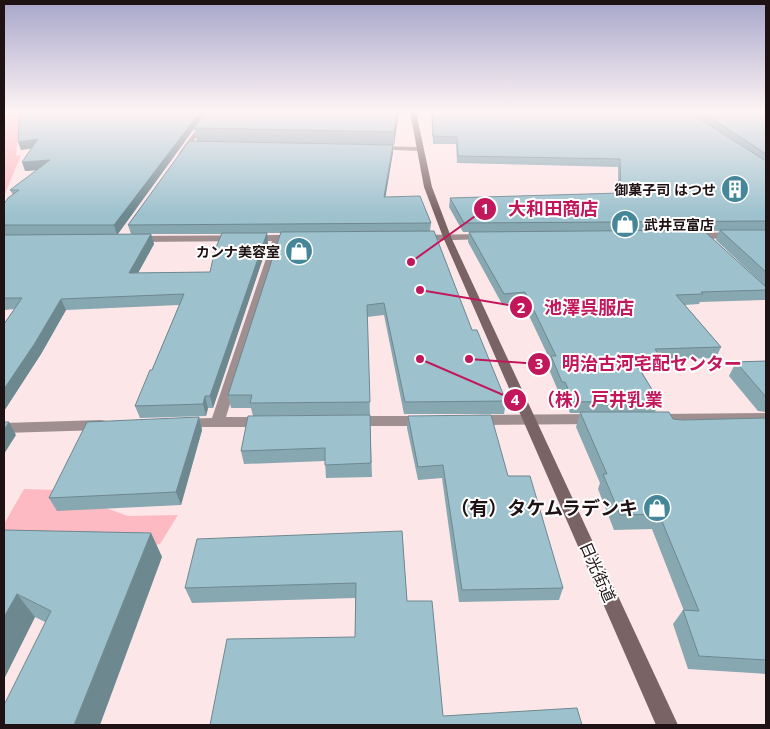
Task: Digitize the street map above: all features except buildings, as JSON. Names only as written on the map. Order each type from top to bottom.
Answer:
[{"type":"main road","name":"日光街道","points":[[419,146],[428,187],[446,237],[667,725]]},
{"type":"street","points":[[177,160],[187,146]]},
{"type":"street","points":[[371,148],[419,149]]},
{"type":"street","points":[[684,236],[766,235]]},
{"type":"street","points":[[703,236],[717,249]]},
{"type":"street","points":[[406,238],[494,237]]},
{"type":"street","points":[[217,423],[277,238]]},
{"type":"street","points":[[121,239],[307,238]]},
{"type":"street","points":[[638,419],[766,418]]},
{"type":"street","points":[[461,420],[608,419]]},
{"type":"street","points":[[344,422],[441,420]]},
{"type":"street","points":[[168,424],[275,422]]},
{"type":"street","points":[[4,428],[120,425]]},
{"type":"shaded area","points":[[4,146],[17,146],[16,155],[13,156],[21,155],[4,196]]},
{"type":"shaded area","points":[[24,489],[56,490],[128,516],[178,515],[160,544],[4,575],[4,524]]},
{"type":"place","name":"御菓子司 はつせ","points":[[735,189]]},
{"type":"place","name":"武井豆富店","points":[[625,224]]},
{"type":"place","name":"カンナ美容室","points":[[299,251]]},
{"type":"place","name":"大和田商店","points":[[411,262]]},
{"type":"place","name":"池澤呉服店","points":[[420,290]]},
{"type":"place","name":"（株）戸井乳業","points":[[420,359]]},
{"type":"place","name":"明治古河宅配センター","points":[[469,359]]},
{"type":"place","name":"（有）タケムラデンキ","points":[[657,508]]}]
